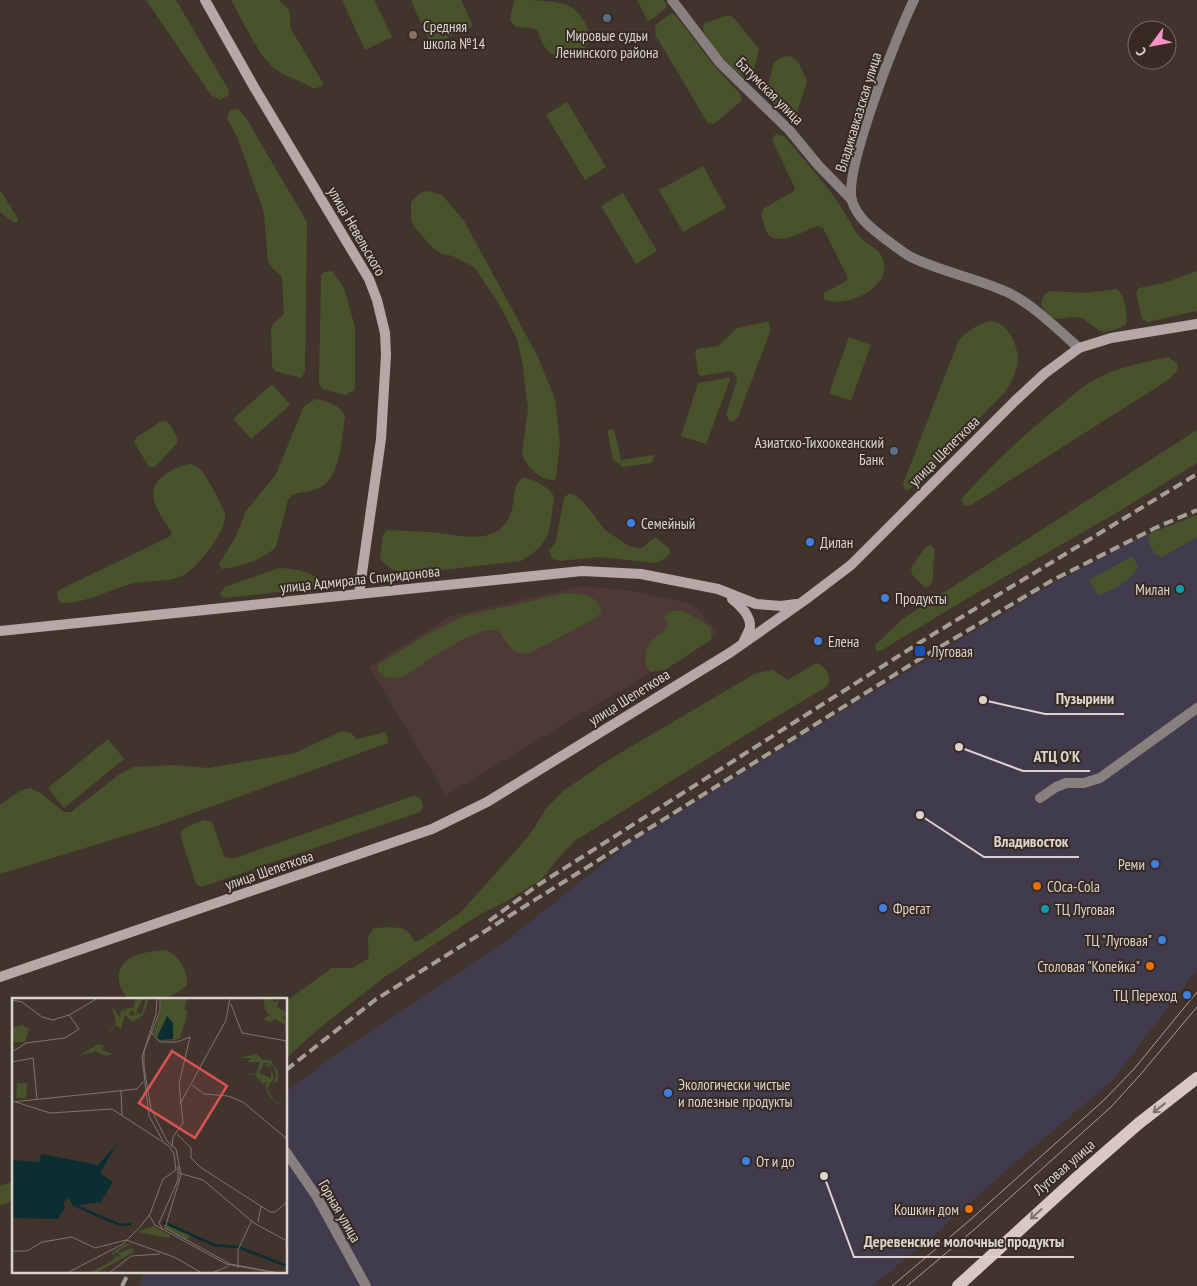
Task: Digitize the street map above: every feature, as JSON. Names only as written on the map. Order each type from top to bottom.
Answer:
[{"type":"main road","name":"улица Невельского","points":[[205,0],[254,87],[370,279],[377,300],[385,333],[386,355],[382,431],[359,594]]},
{"type":"main road","name":"улица Шепеткова","points":[[0,977],[449,822],[488,802],[743,643],[800,604],[851,565],[1016,400],[1044,374],[1079,348],[1128,334],[1197,324]]},
{"type":"main road","name":"улица Адмирала Спиридонова","points":[[0,631],[582,571],[641,574],[721,591],[756,604],[781,606],[800,604]]},
{"type":"main road","name":"улица Адмирала Спиридонова","points":[[721,591],[736,602],[746,613],[750,627],[743,643]]},
{"type":"main road","name":"Луговая улица","points":[[963,1283],[1020,1227],[1138,1124],[1197,1078]]},
{"type":"street","name":"Батумская улица","points":[[672,0],[720,63],[790,131],[852,200]]},
{"type":"street","name":"Владикавказская улица","points":[[852,200],[852,182],[857,154],[888,61],[914,0]]},
{"type":"street","points":[[852,200],[858,213],[870,228],[910,257],[1009,293],[1079,348]]},
{"type":"street","points":[[1040,798],[1056,787],[1066,783],[1084,783],[1100,778],[1197,708]]},
{"type":"street","name":"Горная улица","points":[[288,1155],[317,1197],[366,1286]]},
{"type":"shaded area","points":[[1197,515],[1197,969],[1112,1081],[1012,1165],[929,1240],[872,1286],[139,1286],[144,1274],[288,1274],[288,1090],[327,1061],[502,944],[625,846],[868,695],[1054,583],[1141,536]]},
{"type":"shaded area","points":[[582,586],[633,591],[692,604],[718,632],[446,795],[369,667],[450,616]]},
{"type":"green space","points":[[146,0],[176,0],[228,89],[229,95],[220,100],[211,95]]},
{"type":"green space","points":[[231,0],[279,0],[289,11],[291,29],[323,83],[322,86],[314,89],[275,69],[257,47]]},
{"type":"green space","points":[[342,0],[374,0],[392,37],[365,50]]},
{"type":"green space","points":[[411,0],[461,0],[473,26],[431,45]]},
{"type":"green space","points":[[514,0],[548,1],[571,7],[582,18],[587,28],[586,46],[581,53],[574,57],[566,59],[557,57],[545,48],[537,30],[513,24],[510,20]]},
{"type":"green space","points":[[637,0],[663,0],[667,4],[666,8],[648,21]]},
{"type":"green space","points":[[672,13],[715,67],[741,95],[741,101],[714,124],[708,123],[706,120],[656,36],[655,27]]},
{"type":"green space","points":[[728,15],[734,18],[759,49],[752,78],[749,80],[722,58],[710,43],[703,29],[705,23]]},
{"type":"green space","points":[[787,56],[792,57],[798,62],[807,82],[793,121],[768,99],[766,93],[774,62]]},
{"type":"green space","points":[[567,102],[606,167],[585,180],[546,115]]},
{"type":"green space","points":[[238,109],[246,118],[307,222],[305,372],[301,378],[275,371],[272,366],[271,329],[273,324],[284,314],[282,277],[271,267],[268,261],[264,213],[238,139],[227,118],[229,112]]},
{"type":"green space","points":[[776,134],[784,136],[833,195],[857,233],[878,251],[882,257],[884,268],[882,277],[866,293],[844,301],[833,302],[824,299],[824,293],[848,278],[823,228],[817,226],[781,239],[769,235],[765,228],[762,219],[763,209],[794,191],[795,188],[773,142],[772,138]]},
{"type":"green space","points":[[703,166],[726,208],[683,232],[659,190]]},
{"type":"green space","points":[[0,190],[17,217],[16,223],[0,212]]},
{"type":"green space","points":[[429,191],[442,195],[464,221],[538,357],[555,399],[560,442],[556,477],[554,480],[549,480],[539,475],[523,457],[522,452],[528,410],[523,366],[517,339],[498,302],[474,267],[453,256],[442,254],[433,248],[416,229],[411,220],[411,202],[420,193]]},
{"type":"green space","points":[[623,193],[657,251],[636,264],[601,206]]},
{"type":"green space","points":[[332,271],[344,288],[355,327],[355,385],[354,390],[346,395],[323,389],[319,385],[321,275]]},
{"type":"green space","points":[[1197,271],[1197,311],[1148,322],[1142,319],[1136,293],[1139,288],[1164,283]]},
{"type":"green space","points":[[1117,289],[1125,305],[1126,324],[1120,328],[1105,332],[1100,331],[1082,318],[1058,319],[1051,317],[1043,308],[1041,302],[1044,295],[1050,291],[1086,293]]},
{"type":"green space","points":[[989,321],[996,322],[1008,331],[1015,345],[1018,360],[1010,383],[1005,392],[910,489],[905,490],[903,484],[958,342],[972,329]]},
{"type":"green space","points":[[768,322],[771,329],[738,417],[730,422],[726,414],[737,381],[735,374],[732,371],[701,376],[698,374],[695,351],[718,346],[737,328]]},
{"type":"green space","points":[[849,337],[871,345],[851,401],[829,393]]},
{"type":"green space","points":[[1168,357],[1178,364],[1178,367],[1174,374],[1165,382],[971,505],[966,506],[963,504],[961,499],[997,462],[1022,438],[1085,385],[1118,370]]},
{"type":"green space","points":[[731,377],[706,444],[681,436],[698,383]]},
{"type":"green space","points":[[272,384],[290,405],[251,439],[233,419]]},
{"type":"green space","points":[[316,399],[336,406],[345,416],[339,456],[332,476],[319,488],[292,495],[288,500],[276,547],[271,552],[251,562],[221,569],[219,564],[236,536],[246,511],[276,474],[304,406]]},
{"type":"green space","points":[[163,420],[169,423],[178,439],[177,443],[155,467],[149,467],[134,442],[137,437]]},
{"type":"green space","points":[[614,429],[621,460],[654,455],[652,463],[623,467],[613,459],[607,430]]},
{"type":"green space","points":[[1197,430],[1197,463],[1118,512],[877,652],[875,645],[904,618]]},
{"type":"green space","points":[[191,464],[201,470],[207,479],[225,517],[221,531],[198,563],[187,573],[174,579],[131,584],[88,599],[61,603],[58,600],[57,592],[61,589],[172,534],[158,511],[153,496],[154,489],[163,476],[180,467]]},
{"type":"green space","points":[[523,478],[541,484],[554,497],[548,535],[539,548],[521,561],[406,574],[391,569],[380,559],[383,535],[387,530],[476,537],[496,531],[505,524],[511,513],[515,489]]},
{"type":"green space","points":[[569,493],[580,499],[605,530],[623,543],[640,548],[656,538],[670,549],[670,554],[655,563],[599,557],[560,561],[553,559],[549,551],[556,541],[564,498]]},
{"type":"green space","points":[[1197,515],[1197,537],[1164,556],[1158,556],[1150,546],[1148,537],[1151,533]]},
{"type":"green space","points":[[930,545],[935,551],[933,577],[930,585],[925,588],[912,574],[911,567],[925,548]]},
{"type":"green space","points":[[1131,557],[1138,566],[1136,571],[1115,588],[1098,595],[1089,580]]},
{"type":"green space","points":[[279,568],[307,573],[317,577],[322,583],[314,588],[224,598],[220,594],[225,587]]},
{"type":"green space","points":[[567,593],[583,595],[594,599],[598,602],[601,613],[594,619],[532,652],[519,653],[511,648],[497,630],[487,631],[462,640],[404,676],[396,678],[385,677],[377,669],[379,664],[426,635],[464,616]]},
{"type":"green space","points":[[672,611],[684,611],[710,627],[712,639],[665,670],[651,672],[646,667],[647,649],[652,640],[666,629],[667,624],[664,617]]},
{"type":"green space","points":[[816,663],[826,669],[829,676],[826,687],[576,840],[560,856],[542,879],[505,902],[479,915],[386,976],[317,1030],[288,1056],[288,1000],[332,968],[352,968],[368,959],[368,937],[373,929],[385,927],[400,928],[408,932],[415,942],[422,939],[461,912],[528,837],[548,806],[563,791],[610,759],[756,673],[773,670],[788,680]]},
{"type":"green space","points":[[342,731],[351,733],[357,739],[385,732],[388,743],[160,825],[0,874],[0,805],[20,791],[30,788],[42,794],[64,812],[71,812],[121,773],[134,767],[174,765],[208,768],[261,759],[295,753]]},
{"type":"green space","points":[[108,739],[124,759],[64,808],[48,788]]},
{"type":"green space","points":[[413,796],[421,799],[423,807],[420,812],[201,887],[196,884],[180,834],[183,829],[203,820],[212,822],[224,856],[232,859]]},
{"type":"green space","points":[[167,950],[176,957],[185,969],[187,985],[174,995],[164,998],[128,998],[119,983],[119,972],[126,961],[132,957],[149,952]]},
{"type":"green space","points":[[12,1182],[12,1201],[0,1206],[0,1186]]},
{"type":"tram line","points":[[892,1286],[970,1220],[1104,1100],[1134,1069],[1197,992]]},
{"type":"tram line","points":[[907,1286],[976,1228],[1111,1107],[1197,1007]]},
{"type":"railway","points":[[489,921],[538,885],[927,638],[1197,474]]},
{"type":"railway","points":[[288,1068],[375,1000],[923,657],[1051,581],[1155,528],[1197,510]]},
{"type":"railway","points":[[122,1286],[128,1274]]},
{"type":"place","name":"Мировые судьи Ленинского района","points":[[607,18]]},
{"type":"place","name":"Средняя школа №14","points":[[413,35]]},
{"type":"place","name":"Азиатско-Тихоокеанский Банк","points":[[894,451]]},
{"type":"place","name":"Семейный","points":[[631,523]]},
{"type":"place","name":"Дилан","points":[[810,542]]},
{"type":"place","name":"Милан","points":[[1180,589]]},
{"type":"place","name":"Продукты","points":[[885,598]]},
{"type":"place","name":"Елена","points":[[818,641]]},
{"type":"place","name":"Луговая","points":[[920,651]]},
{"type":"place","name":"Пузырини","points":[[983,700]]},
{"type":"place","name":"АТЦ О'К","points":[[959,747]]},
{"type":"place","name":"Владивосток","points":[[920,815]]},
{"type":"place","name":"Реми","points":[[1155,864]]},
{"type":"place","name":"COca-Cola","points":[[1037,886]]},
{"type":"place","name":"Фрегат","points":[[883,908]]},
{"type":"place","name":"ТЦ Луговая","points":[[1045,909]]},
{"type":"place","name":"ТЦ \"Луговая\"","points":[[1162,940]]},
{"type":"place","name":"Столовая \"Копейка\"","points":[[1150,966]]},
{"type":"place","name":"ТЦ Переход","points":[[1187,995]]},
{"type":"place","name":"Экологически чистые и полезные продукты","points":[[668,1093]]},
{"type":"place","name":"От и до","points":[[746,1161]]},
{"type":"place","name":"Деревенские молочные продукты","points":[[824,1176]]},
{"type":"place","name":"Кошкин дом","points":[[969,1209]]}]
